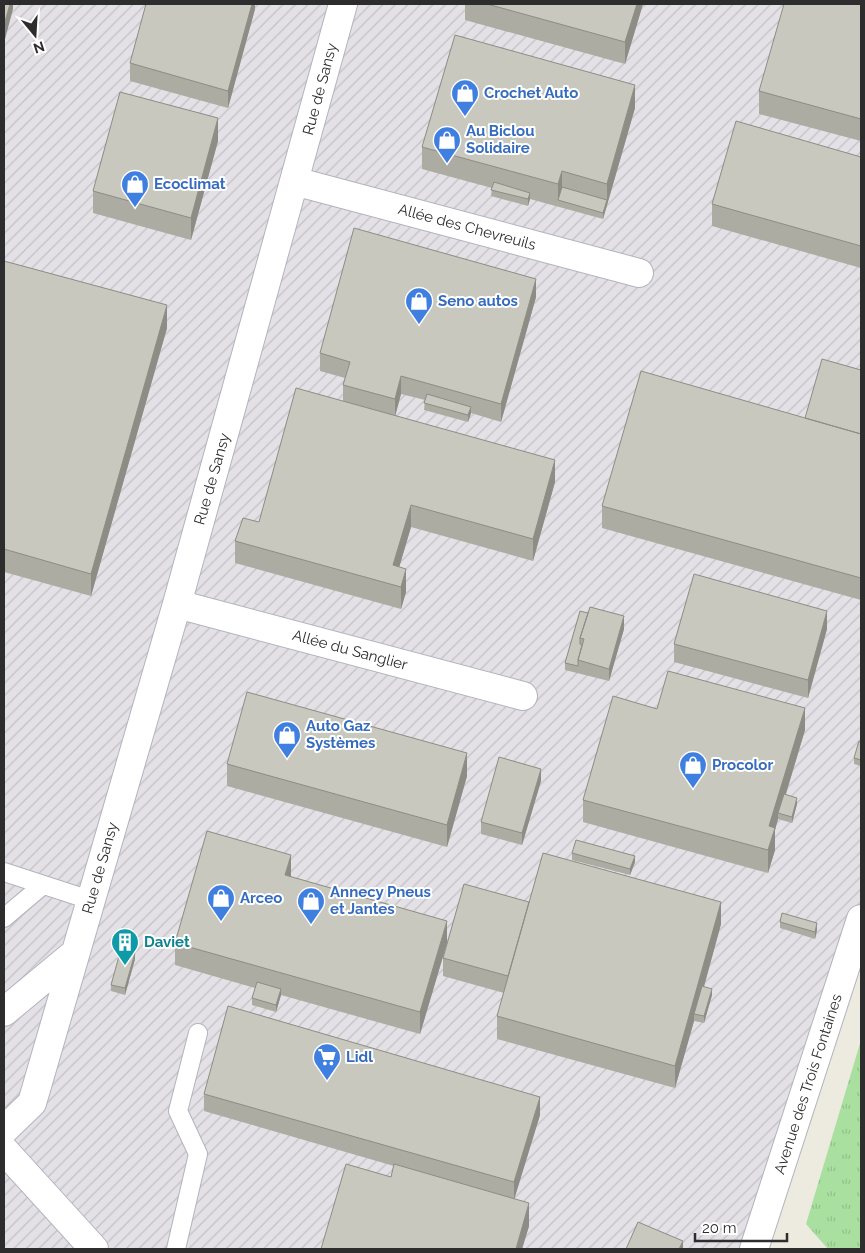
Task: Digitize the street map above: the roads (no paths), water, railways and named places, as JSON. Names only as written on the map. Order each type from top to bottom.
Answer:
[{"type":"street","name":"Rue de Sansy","points":[[4,1130],[32,1103],[177,604],[343,4]]},
{"type":"street","name":"Allée des Chevreuils","points":[[294,182],[639,273]]},
{"type":"street","name":"Allée du Sanglier","points":[[177,604],[523,696]]},
{"type":"street","name":"Avenue des Trois Fontaines","points":[[754,1249],[861,920]]},
{"type":"street","points":[[4,1012],[75,953]]},
{"type":"street","points":[[4,1150],[94,1249]]},
{"type":"lane","points":[[4,872],[90,900]]},
{"type":"lane","points":[[4,918],[43,885]]},
{"type":"lane","points":[[176,1249],[198,1154],[178,1111],[198,1033]]},
{"type":"place","name":"Crochet Auto","points":[[465,117]]},
{"type":"place","name":"Au Biclou Solidaire","points":[[447,164]]},
{"type":"place","name":"Ecoclimat","points":[[135,208]]},
{"type":"place","name":"Seno autos","points":[[419,325]]},
{"type":"place","name":"Auto Gaz Systèmes","points":[[287,759]]},
{"type":"place","name":"Procolor","points":[[693,789]]},
{"type":"place","name":"Arceo","points":[[221,922]]},
{"type":"place","name":"Annecy Pneus et Jantes","points":[[311,925]]},
{"type":"place","name":"Daviet","points":[[125,966]]},
{"type":"place","name":"Lidl","points":[[327,1081]]}]
